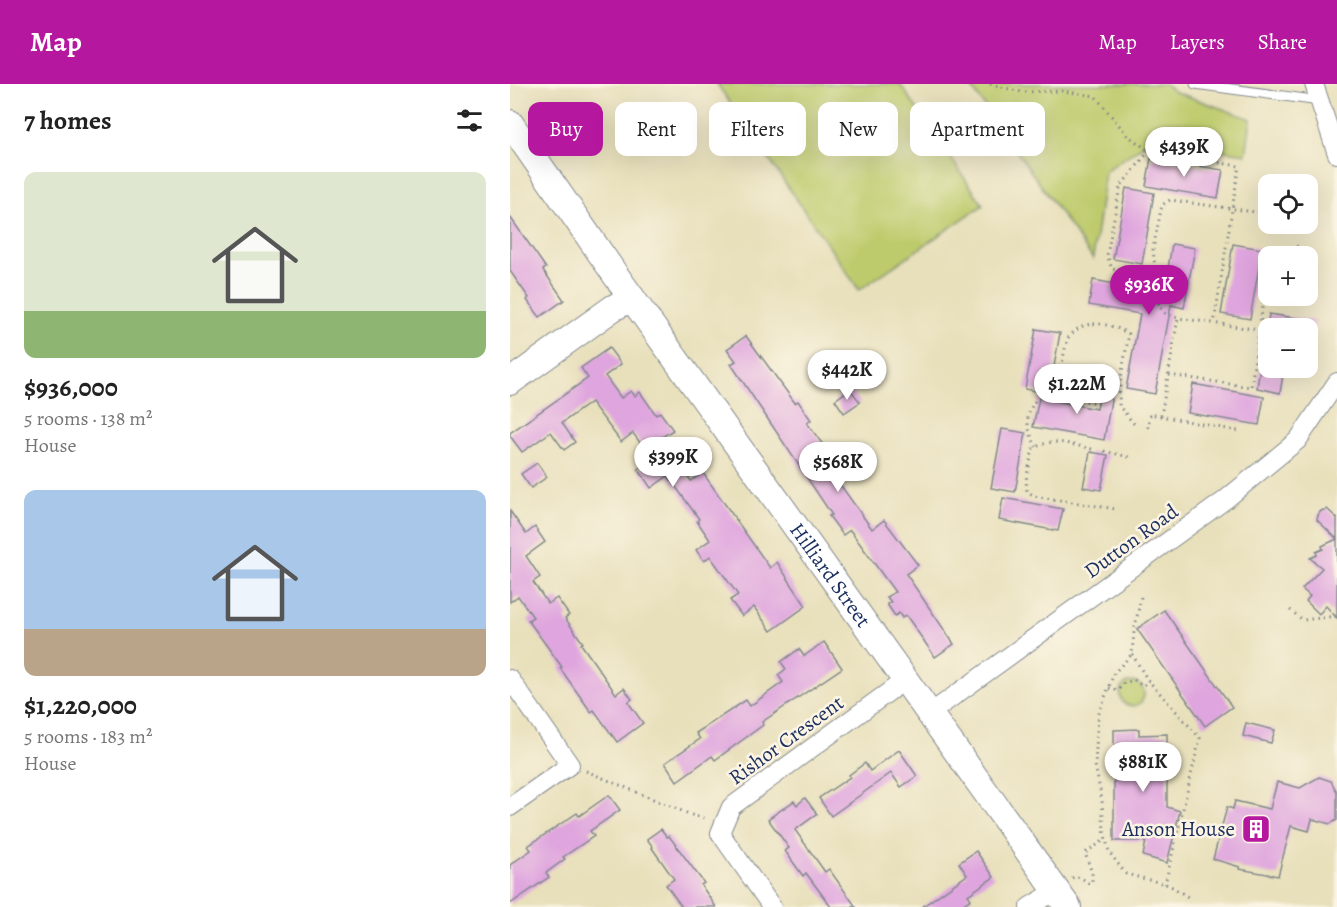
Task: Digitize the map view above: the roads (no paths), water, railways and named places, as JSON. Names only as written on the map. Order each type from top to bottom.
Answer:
[{"type":"street","points":[[1317,92],[1337,154]]},
{"type":"street","name":"Hilliard Street","points":[[510,123],[929,714],[1065,892]]},
{"type":"street","points":[[510,382],[613,308],[632,298]]},
{"type":"street","name":"Dutton Road","points":[[929,714],[1220,504],[1298,440],[1337,382]]},
{"type":"street","points":[[510,679],[570,765],[510,807]]},
{"type":"street","name":"Rishor Crescent","points":[[772,907],[720,832],[731,807],[905,680]]},
{"type":"street","points":[[1029,907],[1065,892]]},
{"type":"lane","points":[[1195,84],[1317,92]]},
{"type":"place","name":"Anson House","points":[[1256,829]]}]
